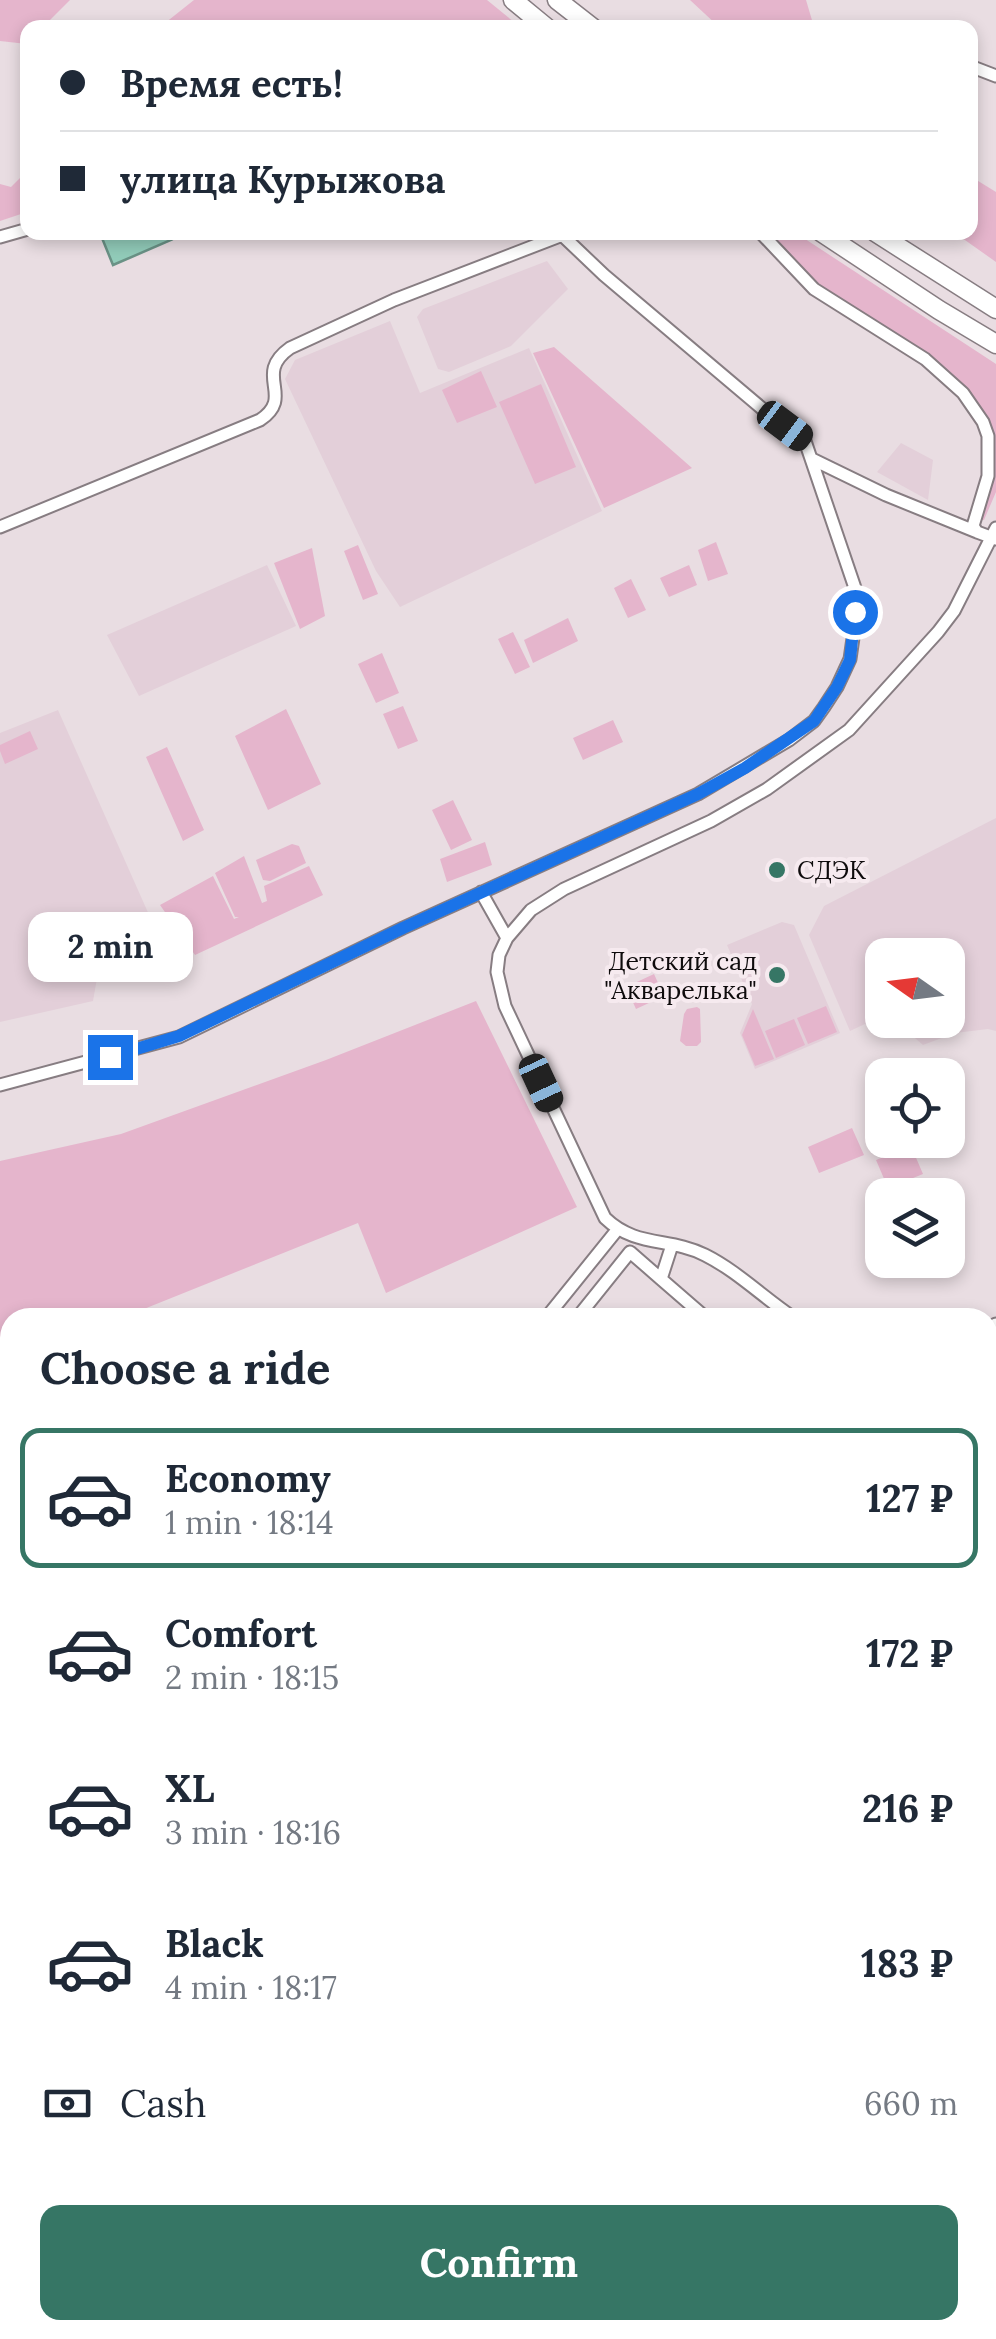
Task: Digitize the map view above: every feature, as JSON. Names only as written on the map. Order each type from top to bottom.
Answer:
[{"type":"highway","points":[[513,0],[537,20]]},
{"type":"highway","points":[[557,0],[583,20]]},
{"type":"highway","points":[[833,240],[996,344]]},
{"type":"highway","points":[[888,240],[996,309]]},
{"type":"street","points":[[0,527],[260,420],[276,405],[273,368],[277,357],[290,348],[394,300],[549,240]]},
{"type":"street","points":[[0,1085],[179,1036],[698,794],[814,721],[837,687],[850,660],[855,588],[805,441],[604,275],[571,240]]},
{"type":"street","points":[[768,240],[814,289],[925,360],[963,393],[988,436],[988,476],[973,526],[978,532]]},
{"type":"street","points":[[812,459],[886,495],[978,532],[995,531]]},
{"type":"street","points":[[780,1308],[699,1252],[630,1236],[605,1218],[505,1006],[497,972],[499,956],[507,938],[547,898],[712,821],[785,777],[848,730],[954,611],[995,531]]},
{"type":"street","points":[[481,892],[507,938]]},
{"type":"street","points":[[554,1308],[617,1230]]},
{"type":"street","points":[[661,1279],[672,1244]]},
{"type":"street","points":[[585,1308],[630,1252],[694,1308]]},
{"type":"shaded area","points":[[0,0],[70,0],[50,20],[20,20],[20,43],[0,41]]},
{"type":"shaded area","points":[[194,0],[487,0],[511,20],[169,20]]},
{"type":"shaded area","points":[[690,0],[806,0],[812,20],[711,20]]},
{"type":"shaded area","points":[[20,178],[20,214],[0,221],[0,184],[11,187]]},
{"type":"shaded area","points":[[978,181],[996,192],[996,262],[965,240],[978,240]]},
{"type":"shaded area","points":[[103,240],[171,240],[113,265]]},
{"type":"shaded area","points":[[767,240],[807,240],[996,364],[996,492],[984,520],[978,519],[995,466],[985,422],[923,358],[879,337]]},
{"type":"shaded area","points":[[547,261],[568,289],[511,346],[449,372],[438,369],[417,317],[423,309]]},
{"type":"shaded area","points":[[390,321],[420,393],[529,348],[602,511],[400,607],[376,571],[285,379],[295,360]]},
{"type":"shaded area","points":[[554,347],[692,468],[604,508],[533,353]]},
{"type":"shaded area","points":[[481,371],[497,407],[457,423],[442,390]]},
{"type":"shaded area","points":[[541,384],[576,467],[535,484],[499,402]]},
{"type":"shaded area","points":[[901,443],[933,460],[928,500],[877,472]]},
{"type":"shaded area","points":[[716,542],[728,574],[708,581],[698,550]]},
{"type":"shaded area","points":[[358,545],[378,594],[363,600],[344,551]]},
{"type":"shaded area","points":[[312,548],[325,616],[300,629],[274,563]]},
{"type":"shaded area","points":[[267,565],[296,626],[139,696],[107,635]]},
{"type":"shaded area","points":[[689,565],[697,585],[669,597],[660,578]]},
{"type":"shaded area","points":[[631,579],[646,610],[628,618],[614,588]]},
{"type":"shaded area","points":[[568,618],[578,641],[533,663],[524,640]]},
{"type":"shaded area","points":[[513,632],[530,667],[515,674],[498,639]]},
{"type":"shaded area","points":[[382,653],[399,693],[376,703],[358,664]]},
{"type":"shaded area","points":[[403,706],[418,741],[398,749],[383,714]]},
{"type":"shaded area","points":[[286,709],[321,784],[268,810],[235,736]]},
{"type":"shaded area","points":[[58,710],[154,926],[102,950],[93,1001],[0,1022],[0,733]]},
{"type":"shaded area","points":[[613,720],[623,742],[583,760],[573,738]]},
{"type":"shaded area","points":[[30,731],[38,749],[5,764],[0,745]]},
{"type":"shaded area","points":[[167,747],[204,830],[183,841],[146,757]]},
{"type":"shaded area","points":[[453,800],[472,840],[451,850],[432,810]]},
{"type":"shaded area","points":[[996,818],[996,1031],[965,1032],[965,938],[865,938],[865,1024],[850,1031],[809,935],[824,906]]},
{"type":"shaded area","points":[[485,842],[492,865],[447,882],[440,859]]},
{"type":"shaded area","points":[[292,844],[299,846],[306,863],[270,881],[263,880],[256,860]]},
{"type":"shaded area","points":[[244,856],[262,903],[267,901],[264,886],[309,866],[323,895],[195,955],[160,905],[213,876],[234,919],[239,917],[235,917],[215,873]]},
{"type":"shaded area","name":"Детский сад \"Акварелька\"","points":[[782,922],[794,925],[840,1033],[755,1069],[740,1033],[752,1004],[727,945]]},
{"type":"shaded area","points":[[654,974],[664,996],[636,1009],[626,987]]},
{"type":"shaded area","points":[[476,1001],[577,1207],[386,1293],[358,1223],[146,1308],[0,1308],[0,1161],[121,1134]]},
{"type":"shaded area","points":[[826,1006],[837,1032],[808,1044],[797,1018]]},
{"type":"shaded area","points":[[697,1007],[701,1042],[686,1046],[680,1041],[684,1014]]},
{"type":"shaded area","points":[[753,1009],[774,1059],[755,1066],[742,1035]]},
{"type":"shaded area","points":[[794,1019],[805,1045],[776,1058],[765,1031]]},
{"type":"shaded area","points":[[915,1038],[942,1038],[923,1045]]},
{"type":"shaded area","points":[[852,1128],[864,1155],[819,1173],[808,1147]]},
{"type":"shaded area","points":[[916,1158],[923,1174],[884,1178],[876,1160]]},
{"type":"place","name":"СДЭК","points":[[777,870]]},
{"type":"place","name":"Детский сад \"Акварелька\"","points":[[777,975]]},
{"type":"route","points":[[110,1057],[179,1036],[403,928],[698,794],[745,768],[814,721],[850,660],[855,612]]}]
